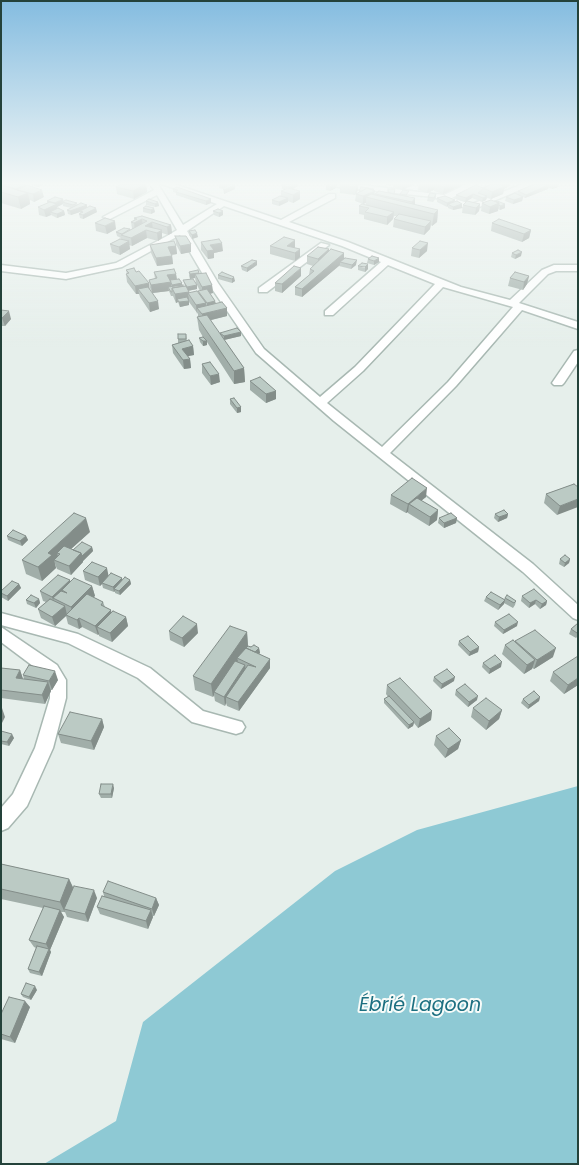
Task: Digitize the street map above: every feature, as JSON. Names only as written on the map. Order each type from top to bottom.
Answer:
[{"type":"street","points":[[1,268],[66,276],[82,274],[119,265],[166,238]]},
{"type":"street","points":[[186,238],[260,351],[320,403],[528,568],[578,614]]},
{"type":"street","points":[[327,238],[442,282],[578,326]]},
{"type":"street","points":[[263,290],[332,240]]},
{"type":"street","points":[[329,313],[388,261]]},
{"type":"street","points":[[383,454],[452,384],[545,272],[554,268],[578,268]]},
{"type":"street","points":[[320,403],[366,362],[442,282]]},
{"type":"street","points":[[558,383],[578,353]]},
{"type":"street","points":[[1,620],[72,638],[144,673],[198,718],[236,727]]},
{"type":"street","points":[[1,633],[51,670],[58,680],[58,698],[40,757],[20,800],[1,822]]},
{"type":"water","name":"Ébrié Lagoon","points":[[578,786],[578,1164],[44,1164],[116,1121],[143,1022],[335,871],[417,830]]},
{"type":"building","points":[[176,238],[187,238],[191,244],[180,246]]},
{"type":"building","points":[[282,238],[289,238],[295,240],[287,246],[300,249],[295,253],[270,246]]},
{"type":"building","points":[[120,239],[129,241],[119,247],[110,244]]},
{"type":"building","points":[[219,239],[222,243],[210,245],[214,250],[207,251],[201,242]]},
{"type":"building","points":[[174,241],[176,246],[168,247],[172,256],[156,258],[150,245]]},
{"type":"building","points":[[420,241],[428,243],[420,250],[412,248]]},
{"type":"building","points":[[318,247],[329,249],[318,259],[307,256]]},
{"type":"building","points":[[331,249],[344,253],[302,289],[295,287],[314,271],[310,269]]},
{"type":"building","points":[[518,250],[522,252],[516,255],[512,253]]},
{"type":"building","points":[[372,256],[379,258],[374,261],[368,259]]},
{"type":"building","points":[[345,258],[357,260],[352,265],[340,262]]},
{"type":"building","points":[[252,260],[257,261],[247,268],[241,266]]},
{"type":"building","points":[[362,263],[368,264],[365,267],[358,266]]},
{"type":"building","points":[[294,266],[301,268],[282,284],[275,283]]},
{"type":"building","points":[[134,268],[149,283],[135,286],[126,274],[129,273],[126,270]]},
{"type":"building","points":[[174,269],[176,274],[167,275],[171,282],[151,285],[149,280],[157,278],[154,272]]},
{"type":"building","points":[[198,270],[199,273],[190,274],[189,272]]},
{"type":"building","points":[[222,272],[234,277],[232,279],[218,275]]},
{"type":"building","points":[[515,272],[529,276],[524,282],[510,278]]},
{"type":"building","points":[[206,273],[212,285],[202,287],[195,274]]},
{"type":"building","points":[[179,279],[182,283],[172,285],[170,280]]},
{"type":"building","points":[[193,279],[197,285],[187,287],[183,280]]},
{"type":"building","points":[[183,285],[172,288],[172,292],[168,287]]},
{"type":"building","points":[[186,286],[189,292],[175,294],[172,288]]},
{"type":"building","points":[[148,287],[158,301],[149,303],[138,289]]},
{"type":"building","points":[[207,289],[215,301],[207,303],[198,291]]},
{"type":"building","points":[[197,291],[206,303],[196,305],[188,293]]},
{"type":"building","points":[[187,297],[189,301],[179,302],[177,299]]},
{"type":"building","points":[[222,302],[227,308],[202,314],[197,308]]},
{"type":"building","points":[[1,310],[9,311],[2,318],[1,318]]},
{"type":"building","points":[[207,315],[244,368],[234,371],[197,317]]},
{"type":"building","points":[[237,328],[241,332],[224,336],[220,333]]},
{"type":"building","points":[[178,334],[186,334],[186,339],[178,339]]},
{"type":"building","points":[[203,337],[207,341],[199,338]]},
{"type":"building","points":[[189,340],[193,346],[182,349],[190,359],[183,360],[172,345]]},
{"type":"building","points":[[210,362],[219,374],[210,376],[202,364]]},
{"type":"building","points":[[260,377],[276,391],[266,394],[250,381]]},
{"type":"building","points":[[234,398],[241,407],[237,408],[230,399]]},
{"type":"building","points":[[412,478],[427,488],[408,504],[391,495]]},
{"type":"building","points":[[574,484],[578,487],[578,499],[560,506],[546,494]]},
{"type":"building","points":[[417,498],[438,510],[430,517],[409,504]]},
{"type":"building","points":[[504,510],[508,514],[499,517],[495,514]]},
{"type":"building","points":[[74,513],[86,518],[48,553],[52,555],[38,567],[22,560]]},
{"type":"building","points":[[451,513],[457,518],[444,523],[439,518]]},
{"type":"building","points":[[13,530],[26,536],[20,541],[7,536]]},
{"type":"building","points":[[82,542],[92,547],[82,556],[81,553],[73,550]]},
{"type":"building","points":[[64,546],[81,553],[69,566],[54,560],[60,554],[57,553]]},
{"type":"building","points":[[565,555],[570,559],[565,563],[560,559]]},
{"type":"building","points":[[92,562],[107,568],[98,577],[83,571]]},
{"type":"building","points":[[111,573],[122,578],[113,587],[102,583]]},
{"type":"building","points":[[58,575],[70,580],[52,597],[40,591]]},
{"type":"building","points":[[125,577],[130,580],[119,591],[114,589]]},
{"type":"building","points":[[74,578],[92,586],[71,607],[53,598],[61,591],[67,593],[62,590]]},
{"type":"building","points":[[12,581],[19,584],[7,596],[1,593],[1,591]]},
{"type":"building","points":[[534,589],[547,601],[542,604],[536,600],[530,603],[522,596]]},
{"type":"building","points":[[491,592],[505,600],[500,605],[486,597]]},
{"type":"building","points":[[87,594],[103,602],[101,605],[111,610],[95,626],[79,618],[77,620],[66,615]]},
{"type":"building","points":[[31,595],[39,599],[34,603],[26,600]]},
{"type":"building","points":[[507,595],[516,601],[514,603],[505,598]]},
{"type":"building","points":[[50,599],[65,606],[52,617],[38,609]]},
{"type":"building","points":[[113,611],[126,617],[110,633],[97,627]]},
{"type":"building","points":[[509,614],[518,622],[504,630],[495,622]]},
{"type":"building","points":[[183,616],[197,624],[182,638],[169,631]]},
{"type":"building","points":[[578,623],[578,633],[577,633],[571,629]]},
{"type":"building","points":[[230,626],[247,632],[211,684],[193,676]]},
{"type":"building","points":[[535,630],[556,648],[537,660],[515,641]]},
{"type":"building","points":[[468,636],[479,647],[470,652],[459,641]]},
{"type":"building","points":[[513,640],[535,660],[527,665],[505,645]]},
{"type":"building","points":[[254,645],[259,648],[255,652],[246,648],[248,646]]},
{"type":"building","points":[[246,648],[270,659],[238,702],[226,697],[248,665],[256,667],[237,658]]},
{"type":"building","points":[[495,655],[502,662],[490,669],[483,663]]},
{"type":"building","points":[[578,656],[578,678],[568,685],[553,672]]},
{"type":"building","points":[[235,661],[245,665],[224,697],[214,692]]},
{"type":"building","points":[[29,665],[55,671],[49,681],[23,675]]},
{"type":"building","points":[[1,668],[20,670],[16,678],[48,682],[42,695],[1,690]]},
{"type":"building","points":[[447,669],[455,677],[442,684],[434,677]]},
{"type":"building","points":[[400,678],[432,711],[420,719],[387,685]]},
{"type":"building","points":[[465,684],[478,696],[469,702],[456,690]]},
{"type":"building","points":[[534,691],[540,697],[529,705],[523,699]]},
{"type":"building","points":[[389,696],[414,722],[409,725],[384,699]]},
{"type":"building","points":[[486,698],[502,710],[489,721],[473,708]]},
{"type":"building","points":[[70,712],[102,719],[91,741],[58,734]]},
{"type":"building","points":[[449,728],[461,740],[448,749],[436,736]]},
{"type":"building","points":[[1,731],[12,734],[7,742],[1,741]]},
{"type":"building","points":[[101,784],[113,784],[111,794],[99,794]]},
{"type":"building","points":[[1,864],[69,879],[60,902],[1,889]]},
{"type":"building","points":[[108,881],[156,898],[152,909],[103,892]]},
{"type":"building","points":[[74,886],[94,890],[85,914],[64,909]]},
{"type":"building","points":[[102,896],[151,910],[146,921],[97,907]]},
{"type":"building","points":[[44,906],[60,910],[46,944],[29,940]]},
{"type":"building","points":[[37,946],[49,949],[39,972],[28,969]]},
{"type":"building","points":[[26,983],[35,986],[29,997],[21,994]]},
{"type":"building","points":[[9,997],[25,1001],[10,1037],[1,1034],[1,1014]]}]
